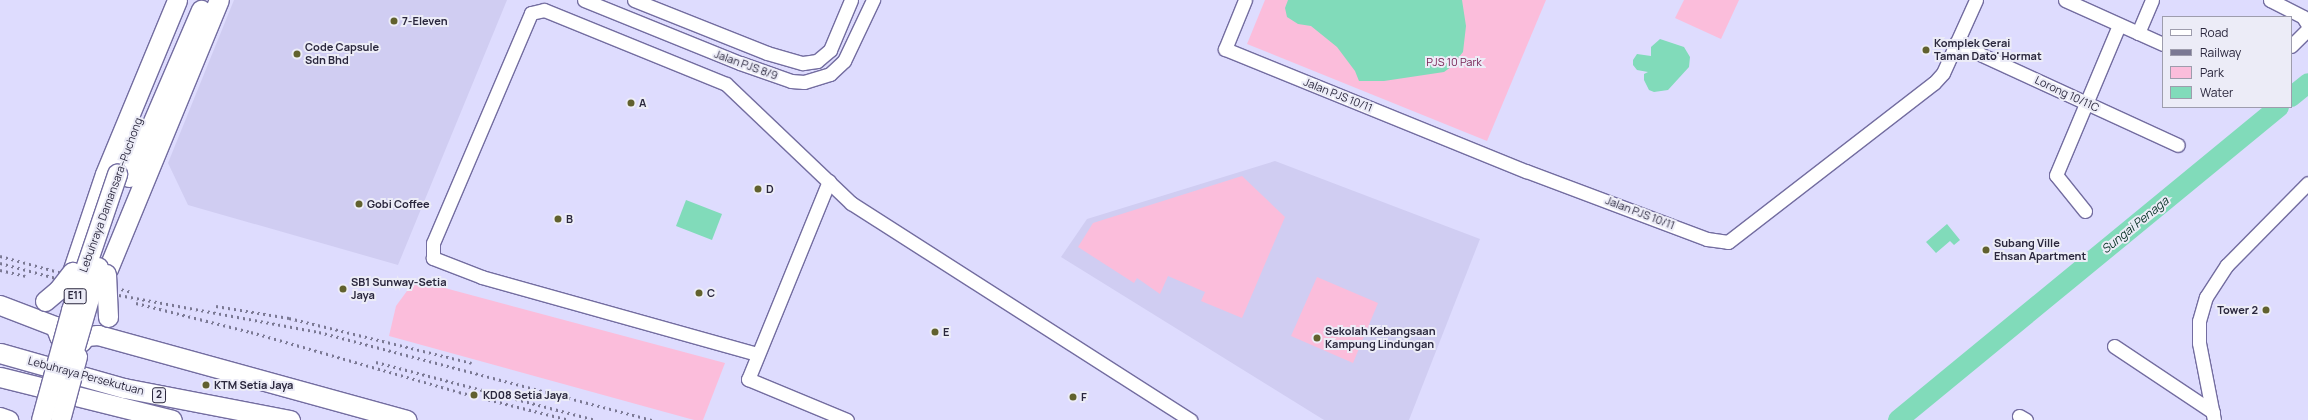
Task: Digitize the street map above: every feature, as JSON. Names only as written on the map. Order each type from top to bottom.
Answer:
[{"type":"highway","points":[[60,420],[67,333],[63,307],[73,269],[105,174],[177,0]]},
{"type":"highway","name":"Lebuhraya Damansara–Puchong","points":[[41,420],[70,310],[117,174],[158,74],[193,0]]},
{"type":"highway","name":"Lebuhraya Damansara–Puchong","points":[[54,420],[96,272],[129,177],[206,0]]},
{"type":"highway","points":[[36,420],[67,333],[90,312],[220,0]]},
{"type":"highway","points":[[2,305],[24,306],[44,301],[53,295],[73,269]]},
{"type":"highway","points":[[107,272],[108,316],[121,334],[134,345]]},
{"type":"highway","points":[[2,305],[67,333],[86,336],[92,335],[134,345],[406,420]]},
{"type":"highway","name":"Lebuhraya Persekutuan","points":[[0,353],[124,388],[290,420]]},
{"type":"highway","name":"Lebuhraya Persekutuan","points":[[0,377],[172,420]]},
{"type":"highway","points":[[0,417],[8,420]]},
{"type":"street","name":"Jalan PJS 8/9","points":[[634,0],[789,61],[803,64],[817,61]]},
{"type":"street","points":[[817,61],[830,50],[851,0]]},
{"type":"street","name":"Jalan PJS 8/9","points":[[590,1],[607,4],[710,51],[791,81],[804,82],[818,79],[837,68],[852,47],[873,0]]},
{"type":"street","name":"Jalan PJS 10/11","points":[[1245,0],[1224,49],[1526,171],[1707,239],[1728,242],[1934,83],[1943,73],[1976,0]]},
{"type":"street","points":[[2065,0],[2162,44]]},
{"type":"street","points":[[2138,32],[2152,0]]},
{"type":"street","points":[[2272,0],[2303,17],[2308,25]]},
{"type":"street","points":[[757,354],[482,277],[442,264],[433,258],[433,243],[531,13],[544,10],[700,72],[726,84],[851,203],[922,250],[1190,420]]},
{"type":"street","points":[[2085,211],[2056,175],[2119,24]]},
{"type":"street","points":[[2292,45],[2308,29]]},
{"type":"street","name":"Lorong 10/11C","points":[[1956,43],[2178,145]]},
{"type":"street","points":[[700,72],[710,51]]},
{"type":"street","points":[[817,61],[837,68]]},
{"type":"street","points":[[828,182],[757,354],[748,380],[847,420]]},
{"type":"street","points":[[2213,416],[2199,343],[2199,321],[2206,297],[2227,265],[2308,184]]},
{"type":"street","points":[[2114,346],[2213,416]]},
{"type":"shaded area","points":[[234,0],[507,0],[398,265],[188,205],[168,163]]},
{"type":"shaded area","name":"Sekolah Kebangsaan Kampung Lindungan","points":[[1275,161],[1480,239],[1409,420],[1324,420],[1061,257],[1087,219]]},
{"type":"green space","name":"PJS 10 Park","points":[[1265,0],[1546,0],[1487,141],[1247,44]]},
{"type":"green space","points":[[1684,0],[1739,0],[1721,39],[1675,18]]},
{"type":"green space","points":[[1242,176],[1285,217],[1242,318],[1201,301],[1205,292],[1168,276],[1160,294],[1137,278],[1134,283],[1078,247],[1093,223]]},
{"type":"green space","points":[[1317,277],[1378,303],[1353,363],[1291,336]]},
{"type":"green space","points":[[415,280],[725,363],[703,420],[694,420],[389,336],[396,306]]},
{"type":"water","points":[[1288,0],[1462,0],[1466,26],[1463,52],[1451,67],[1444,72],[1384,81],[1359,81],[1355,71],[1337,47],[1311,26],[1298,24],[1287,17],[1285,8]]},
{"type":"water","points":[[1660,39],[1684,47],[1690,57],[1689,67],[1668,90],[1654,92],[1649,90],[1644,80],[1644,74],[1648,72],[1637,70],[1633,65],[1633,60],[1637,54],[1651,56],[1651,47]]},
{"type":"water","points":[[686,200],[722,214],[712,240],[676,226]]},
{"type":"water","points":[[1947,224],[1960,240],[1954,245],[1950,241],[1936,253],[1926,242]]},
{"type":"waterway","name":"Sungai Penaga","points":[[2292,96],[2308,83]]},
{"type":"waterway","name":"Sungai Penaga","points":[[1898,420],[2278,108]]},
{"type":"railway","points":[[0,256],[132,292]]},
{"type":"railway","points":[[0,263],[119,295],[319,332],[653,420]]},
{"type":"railway","points":[[0,270],[25,276]]},
{"type":"railway","points":[[136,303],[251,332],[459,392],[570,420]]},
{"type":"railway","points":[[216,306],[289,318],[472,363]]},
{"type":"railway","points":[[376,362],[596,420]]},
{"type":"place","name":"7-Eleven","points":[[394,21]]},
{"type":"place","name":"Komplek Gerai Taman Dato' Hormat","points":[[1926,50]]},
{"type":"place","name":"Code Capsule Sdn Bhd","points":[[297,54]]},
{"type":"place","name":"A","points":[[631,103]]},
{"type":"place","name":"D","points":[[758,189]]},
{"type":"place","name":"Gobi Coffee","points":[[359,204]]},
{"type":"place","name":"B","points":[[558,219]]},
{"type":"place","name":"Subang Ville Ehsan Apartment","points":[[1986,250]]},
{"type":"place","name":"SB1 Sunway-Setia Jaya","points":[[343,289]]},
{"type":"place","name":"C","points":[[699,293]]},
{"type":"place","name":"Tower 2","points":[[2266,310]]},
{"type":"place","name":"E","points":[[935,332]]},
{"type":"place","name":"Sekolah Kebangsaan Kampung Lindungan","points":[[1317,338]]},
{"type":"place","name":"KTM Setia Jaya","points":[[206,385]]},
{"type":"place","name":"KD08 Setia Jaya","points":[[474,395]]},
{"type":"place","name":"F","points":[[1073,397]]}]
